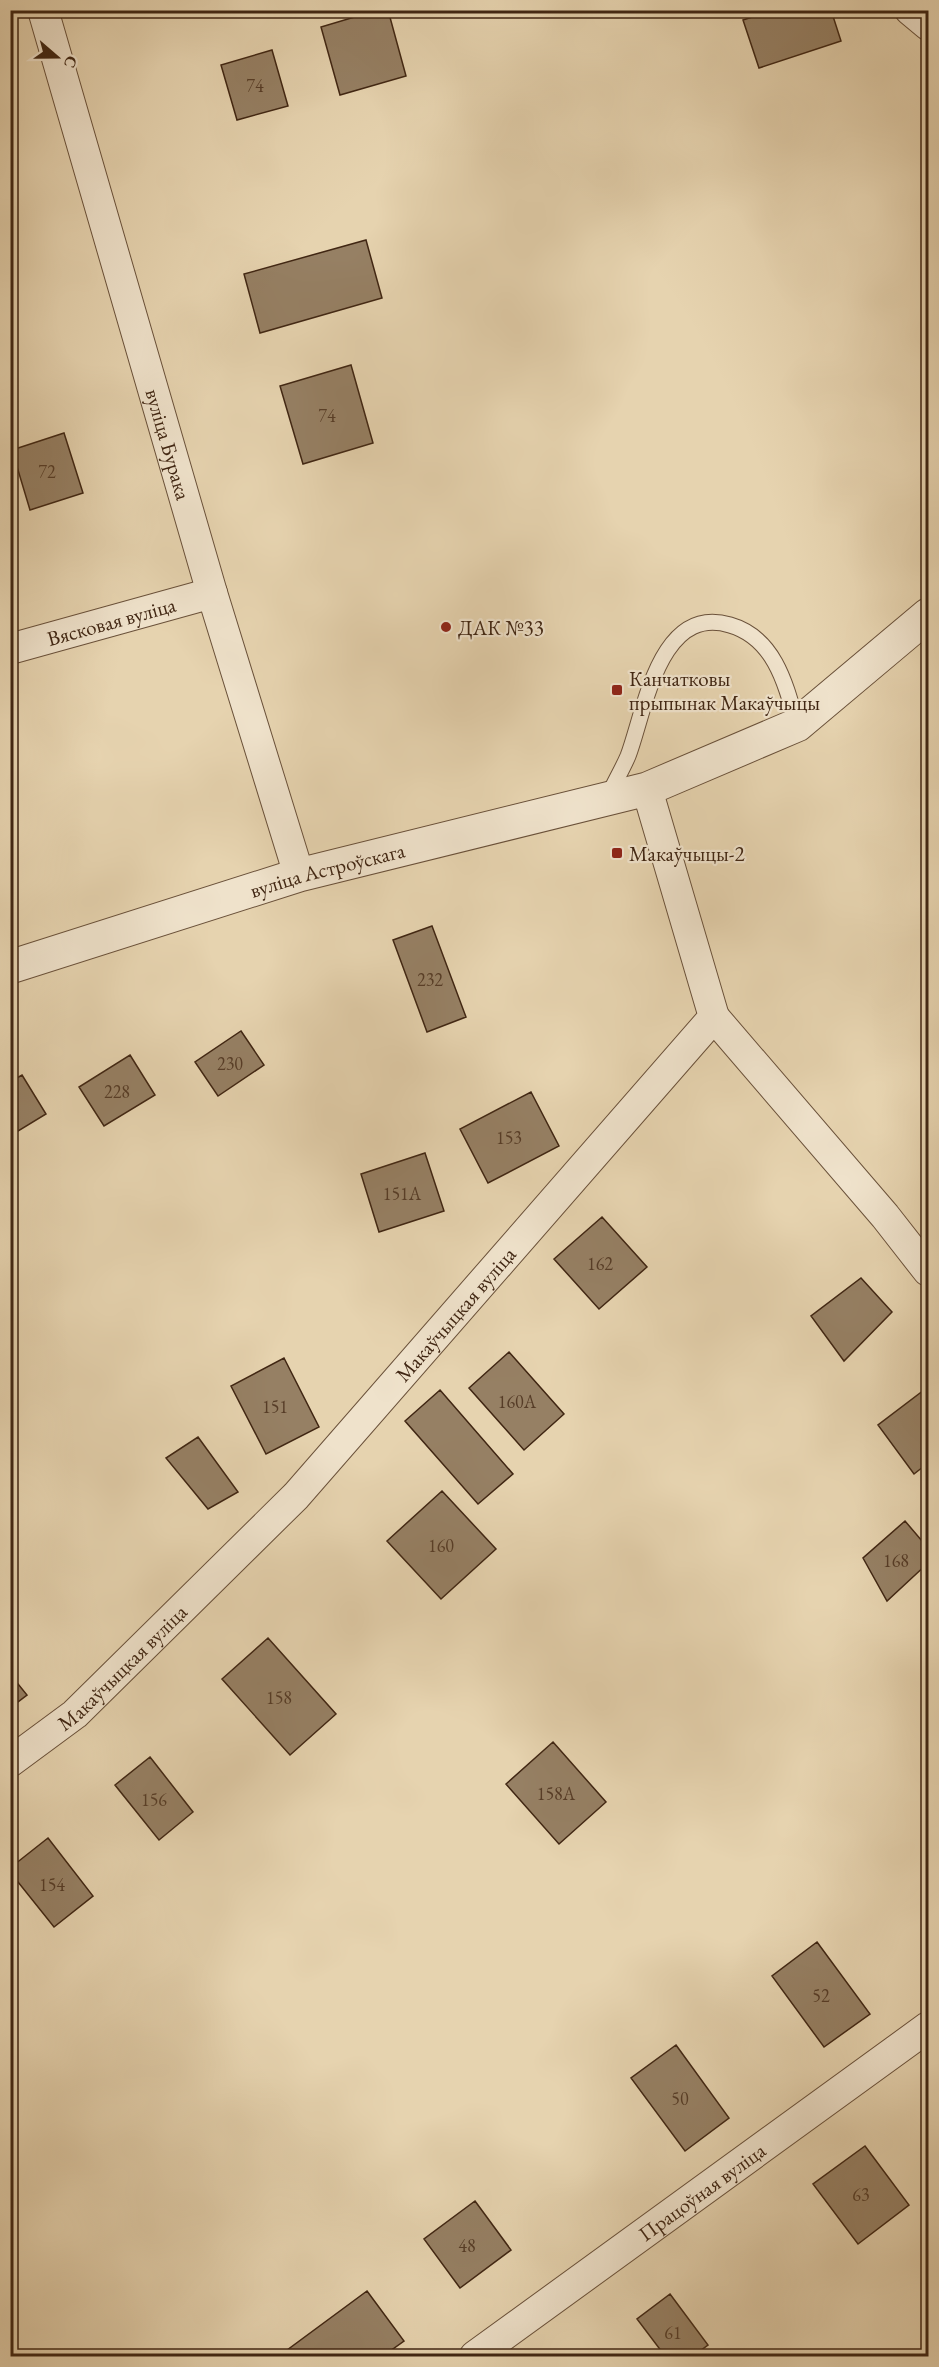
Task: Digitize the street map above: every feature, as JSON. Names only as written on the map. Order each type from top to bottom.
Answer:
[{"type":"street","name":"вуліца Бурака","points":[[43,10],[212,593],[299,875]]},
{"type":"street","points":[[910,10],[928,25]]},
{"type":"street","name":"Вясковая вуліца","points":[[10,649],[212,593]]},
{"type":"street","name":"вуліца Астроўскага","points":[[10,967],[299,875],[647,789],[797,725],[928,615]]},
{"type":"street","points":[[647,789],[714,1017],[885,1216],[928,1271]]},
{"type":"street","name":"Макаўчыцкая вуліца","points":[[10,1762],[75,1714],[296,1496],[714,1017]]},
{"type":"street","name":"Працоўная вуліца","points":[[475,2356],[928,2027]]},
{"type":"lane","points":[[607,799],[627,757],[658,665],[680,635],[699,624],[724,623],[745,629],[768,649],[785,681],[797,725]]},
{"type":"building","points":[[378,10],[388,10],[406,76],[340,95],[321,27]]},
{"type":"building","points":[[774,10],[831,10],[841,41],[759,68],[743,20]]},
{"type":"building","points":[[272,50],[288,106],[237,120],[221,65]]},
{"type":"building","points":[[366,240],[382,298],[260,333],[244,274]]},
{"type":"building","points":[[351,365],[373,443],[303,464],[280,386]]},
{"type":"building","points":[[64,433],[83,493],[30,510],[12,450]]},
{"type":"building","points":[[432,926],[466,1017],[427,1032],[393,940]]},
{"type":"building","points":[[241,1031],[264,1065],[218,1096],[195,1062]]},
{"type":"building","points":[[130,1055],[155,1095],[104,1126],[79,1087]]},
{"type":"building","points":[[22,1075],[46,1114],[10,1136],[10,1082]]},
{"type":"building","points":[[531,1092],[559,1146],[488,1183],[460,1129]]},
{"type":"building","points":[[425,1153],[444,1211],[379,1232],[361,1174]]},
{"type":"building","points":[[602,1217],[647,1267],[599,1309],[554,1259]]},
{"type":"building","points":[[861,1278],[892,1312],[844,1361],[811,1316]]},
{"type":"building","points":[[509,1352],[564,1414],[524,1450],[469,1388]]},
{"type":"building","points":[[284,1358],[319,1427],[266,1454],[231,1386]]},
{"type":"building","points":[[928,1387],[928,1463],[914,1474],[878,1425]]},
{"type":"building","points":[[440,1390],[513,1474],[478,1504],[405,1421]]},
{"type":"building","points":[[198,1437],[238,1492],[208,1509],[166,1458]]},
{"type":"building","points":[[442,1491],[496,1549],[441,1599],[387,1541]]},
{"type":"building","points":[[905,1521],[928,1548],[928,1563],[887,1601],[863,1558]]},
{"type":"building","points":[[268,1638],[336,1714],[290,1755],[222,1679]]},
{"type":"building","points":[[10,1674],[27,1695],[10,1708]]},
{"type":"building","points":[[553,1742],[606,1802],[559,1844],[506,1784]]},
{"type":"building","points":[[150,1757],[193,1812],[159,1840],[115,1785]]},
{"type":"building","points":[[48,1838],[93,1896],[54,1927],[10,1872],[10,1868]]},
{"type":"building","points":[[817,1942],[870,2014],[824,2047],[772,1976]]},
{"type":"building","points":[[676,2045],[729,2118],[685,2151],[631,2078]]},
{"type":"building","points":[[865,2146],[909,2205],[858,2244],[813,2184]]},
{"type":"building","points":[[475,2201],[511,2250],[460,2288],[424,2239]]},
{"type":"building","points":[[367,2291],[404,2341],[383,2356],[279,2356]]},
{"type":"building","points":[[670,2294],[708,2345],[693,2356],[665,2356],[637,2319]]},
{"type":"place","name":"ДАК №33","points":[[446,627]]},
{"type":"place","name":"Канчатковы прыпынак Макаўчыцы","points":[[617,690]]},
{"type":"place","name":"Макаўчыцы-2","points":[[617,853]]}]
